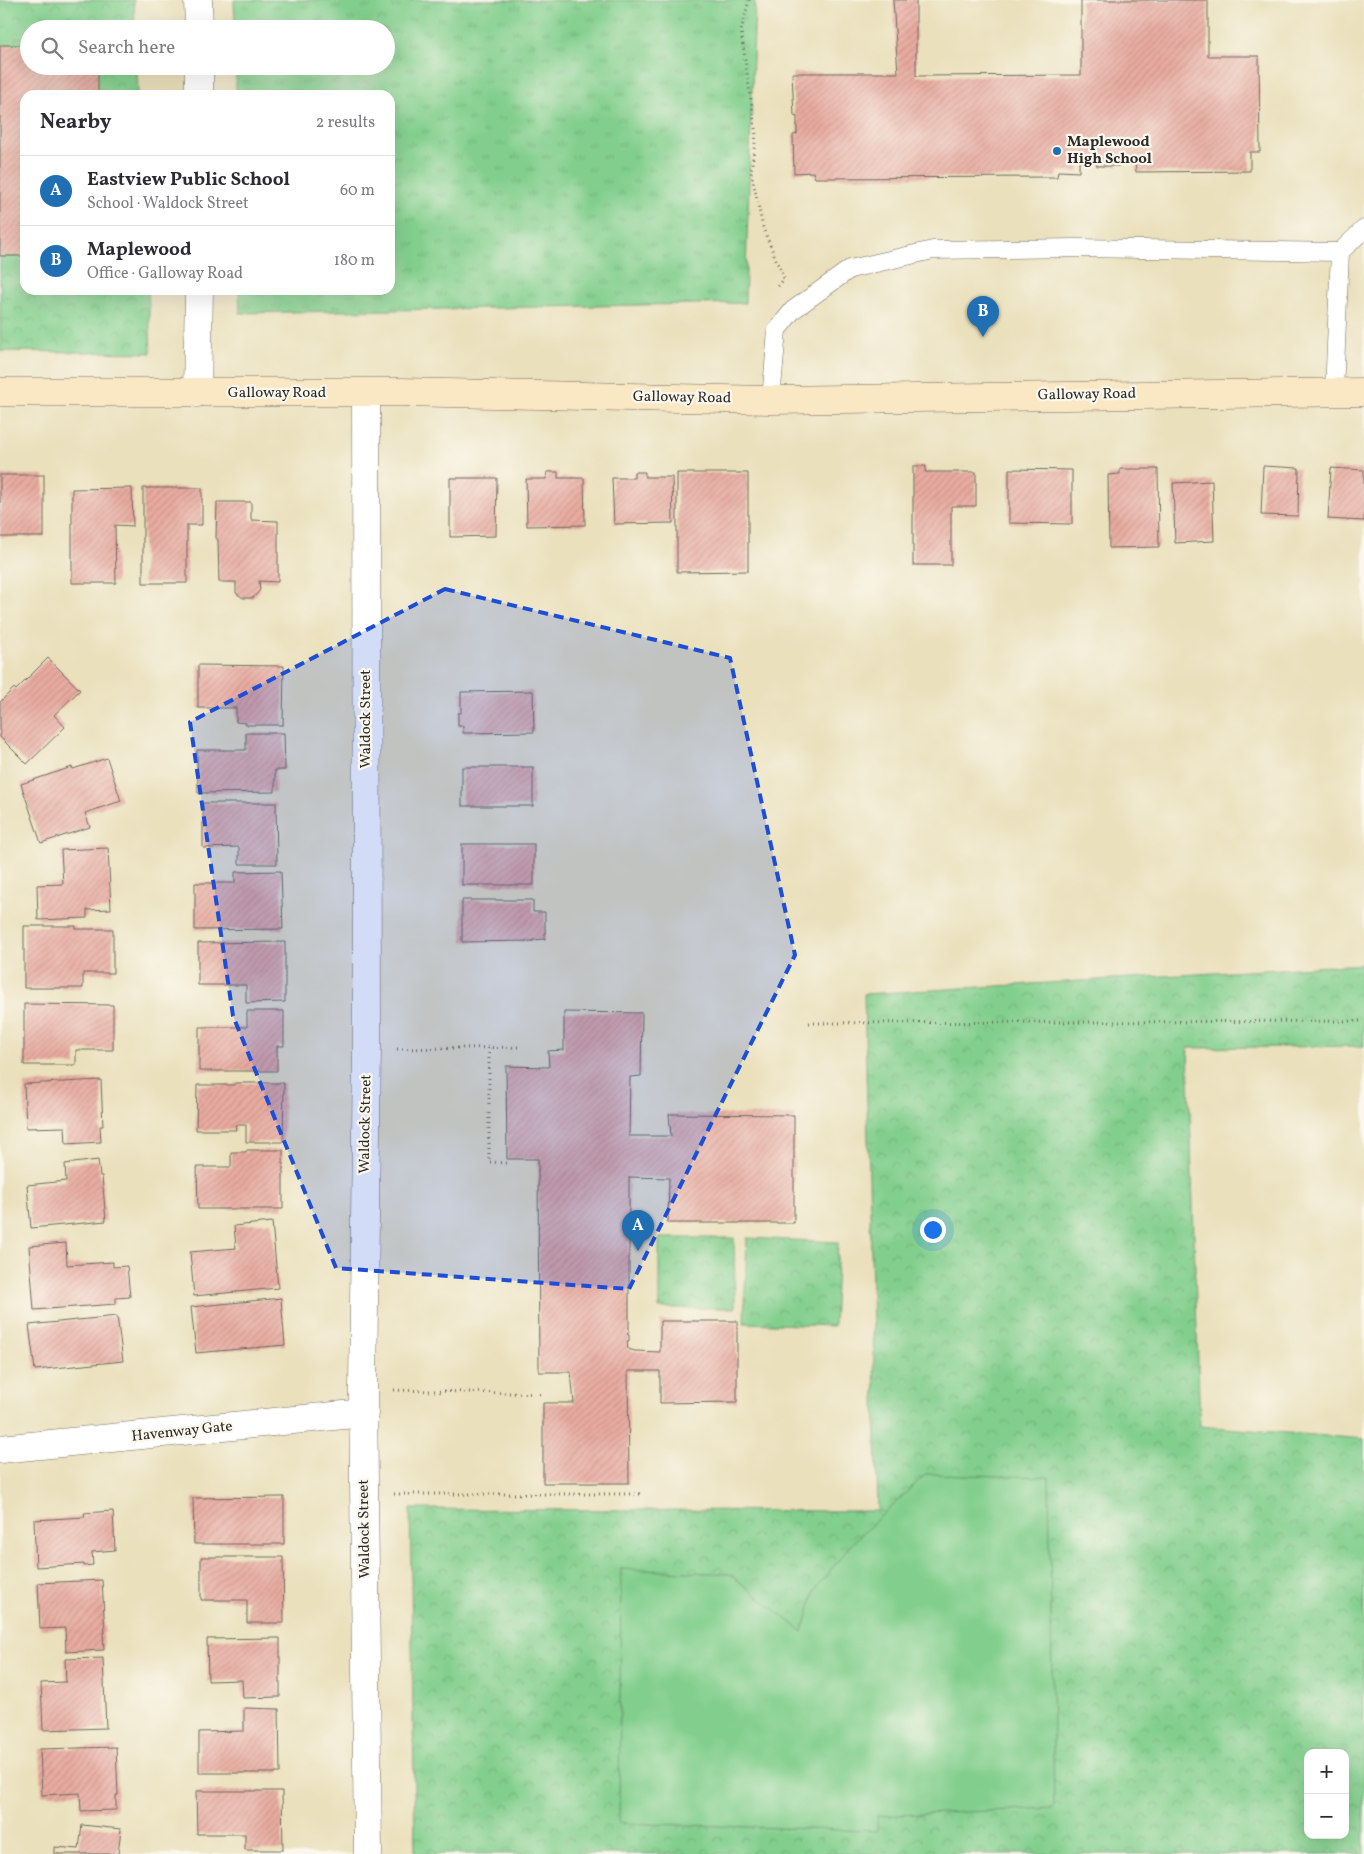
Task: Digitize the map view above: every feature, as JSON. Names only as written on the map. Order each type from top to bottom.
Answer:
[{"type":"street","points":[[198,0],[199,20]]},
{"type":"street","points":[[199,75],[199,90]]},
{"type":"street","points":[[197,393],[199,295]]},
{"type":"street","name":"Galloway Road","points":[[0,392],[409,392],[771,400],[1364,392]]},
{"type":"street","name":"Waldock Street","points":[[366,393],[367,1047],[363,1401],[368,1854]]},
{"type":"street","name":"Havenway Gate","points":[[0,1449],[363,1401]]},
{"type":"lane","points":[[1334,392],[1340,252],[1364,229]]},
{"type":"lane","points":[[771,400],[777,330],[793,310],[850,269],[933,250],[1075,248],[1340,252]]},
{"type":"path","points":[[749,0],[741,31],[756,135],[751,171],[763,228],[784,278],[772,293]]},
{"type":"path","points":[[809,1024],[1364,1021]]},
{"type":"path","points":[[367,1047],[397,1049],[522,1047]]},
{"type":"path","points":[[489,1048],[489,1162],[508,1164]]},
{"type":"path","points":[[363,1401],[544,1394]]},
{"type":"path","points":[[365,1494],[644,1494]]},
{"type":"highlighted area","points":[[445,589],[730,658],[795,955],[629,1289],[336,1268],[233,1016],[190,722]]},
{"type":"green space","points":[[0,0],[134,0],[135,20],[20,20],[20,75],[137,75],[138,90],[20,90],[20,295],[148,295],[151,353],[0,351]]},
{"type":"green space","points":[[234,0],[755,0],[745,303],[240,313],[239,295],[395,295],[395,90],[236,90],[236,75],[395,75],[395,20],[235,20]]},
{"type":"green space","points":[[1364,964],[1364,1046],[1188,1048],[1200,1426],[1364,1439],[1364,1854],[415,1854],[410,1509],[878,1511],[864,994]]},
{"type":"green space","points":[[659,1238],[734,1238],[735,1308],[659,1308]]},
{"type":"green space","points":[[747,1238],[838,1242],[834,1326],[744,1323]]},
{"type":"green space","points":[[926,1474],[1049,1477],[1054,1808],[877,1816],[877,1831],[619,1823],[621,1569],[730,1574],[803,1632],[815,1590],[852,1543]]},
{"type":"building","points":[[893,0],[916,0],[916,76],[1081,75],[1081,0],[1208,0],[1208,56],[1259,56],[1260,152],[1250,152],[1250,171],[1136,172],[1135,161],[1118,161],[1119,166],[1097,166],[1096,161],[1079,162],[1079,172],[1058,171],[1057,177],[815,178],[813,172],[794,173],[793,135],[797,134],[797,117],[794,116],[792,73],[898,73]]},
{"type":"building","points":[[0,45],[20,45],[20,75],[98,75],[98,90],[20,90],[20,256],[0,256]]},
{"type":"building","points":[[913,466],[926,466],[925,472],[976,472],[976,506],[951,506],[951,565],[913,565]]},
{"type":"building","points":[[1263,466],[1299,468],[1298,516],[1261,515]]},
{"type":"building","points":[[1331,468],[1364,470],[1364,521],[1328,519]]},
{"type":"building","points":[[1009,469],[1072,470],[1072,524],[1009,523]]},
{"type":"building","points":[[1120,469],[1158,469],[1159,547],[1109,548],[1108,475],[1120,474]]},
{"type":"building","points":[[547,472],[558,472],[558,478],[584,478],[585,525],[527,526],[526,479],[546,479]]},
{"type":"building","points":[[634,472],[645,472],[645,477],[672,477],[673,523],[614,524],[612,478],[634,478]]},
{"type":"building","points":[[677,473],[748,473],[748,571],[677,572]]},
{"type":"building","points":[[0,475],[44,475],[44,537],[0,537]]},
{"type":"building","points":[[450,478],[497,478],[496,536],[450,537]]},
{"type":"building","points":[[1212,481],[1214,541],[1175,543],[1173,483]]},
{"type":"building","points":[[132,488],[133,526],[115,525],[116,583],[72,583],[72,489]]},
{"type":"building","points":[[143,488],[202,488],[202,525],[187,525],[187,583],[143,583]]},
{"type":"building","points":[[217,502],[251,502],[251,520],[278,521],[278,582],[259,581],[260,590],[253,598],[243,598],[236,593],[236,582],[219,582],[218,540],[216,538]]},
{"type":"building","points":[[48,658],[80,690],[54,715],[65,727],[27,764],[0,737],[0,702],[14,688],[16,690]]},
{"type":"building","points":[[198,665],[284,666],[283,725],[246,725],[246,723],[236,722],[236,708],[198,708]]},
{"type":"building","points":[[533,691],[534,732],[463,733],[463,726],[458,726],[458,713],[461,713],[461,692]]},
{"type":"building","points":[[246,733],[284,733],[285,770],[275,770],[275,792],[198,793],[197,750],[246,750]]},
{"type":"building","points":[[107,758],[121,801],[85,813],[90,827],[41,843],[21,784],[72,767],[73,769]]},
{"type":"building","points":[[462,767],[533,767],[533,806],[462,806]]},
{"type":"building","points":[[203,803],[276,803],[277,864],[239,864],[239,847],[203,848]]},
{"type":"building","points":[[462,844],[534,844],[534,885],[462,885]]},
{"type":"building","points":[[108,848],[111,909],[87,910],[87,918],[38,920],[37,885],[63,884],[61,850]]},
{"type":"building","points":[[281,871],[283,929],[195,930],[195,883],[235,883],[235,872]]},
{"type":"building","points":[[462,900],[533,900],[533,912],[545,912],[545,939],[533,941],[462,942]]},
{"type":"building","points":[[24,926],[76,926],[76,929],[113,929],[113,973],[83,973],[83,988],[24,988]]},
{"type":"building","points":[[285,942],[285,1002],[246,1003],[246,985],[198,985],[198,943]]},
{"type":"building","points":[[24,1004],[113,1005],[113,1050],[76,1050],[76,1065],[24,1065]]},
{"type":"building","points":[[247,1011],[284,1011],[284,1046],[277,1046],[277,1071],[199,1071],[199,1027],[247,1027]]},
{"type":"building","points":[[564,1012],[642,1013],[641,1076],[630,1077],[629,1136],[671,1136],[669,1114],[794,1115],[794,1223],[668,1223],[669,1178],[629,1177],[628,1349],[660,1352],[660,1321],[737,1321],[737,1402],[660,1403],[660,1371],[628,1371],[629,1483],[543,1483],[543,1403],[574,1403],[571,1372],[539,1372],[538,1159],[507,1159],[506,1066],[549,1067],[548,1051],[564,1050]]},
{"type":"building","points":[[101,1080],[103,1126],[100,1126],[101,1142],[66,1144],[65,1127],[26,1128],[24,1084]]},
{"type":"building","points":[[235,1083],[284,1083],[283,1142],[246,1142],[246,1125],[235,1125],[236,1130],[196,1130],[197,1085],[235,1085]]},
{"type":"building","points":[[247,1150],[283,1150],[283,1209],[198,1209],[197,1167],[231,1167],[231,1152],[246,1152]]},
{"type":"building","points":[[98,1160],[100,1176],[102,1176],[106,1221],[31,1228],[27,1185],[66,1181],[65,1164]]},
{"type":"building","points":[[272,1222],[278,1288],[194,1296],[190,1252],[236,1248],[234,1226]]},
{"type":"building","points":[[66,1243],[67,1265],[113,1262],[113,1267],[127,1266],[130,1297],[116,1298],[116,1304],[34,1310],[29,1246]]},
{"type":"building","points":[[281,1298],[285,1345],[196,1353],[191,1307]]},
{"type":"building","points":[[117,1316],[123,1361],[35,1370],[29,1325]]},
{"type":"building","points":[[284,1497],[284,1544],[194,1544],[193,1498]]},
{"type":"building","points":[[113,1511],[115,1550],[92,1552],[93,1565],[36,1567],[34,1520],[85,1517],[84,1513]]},
{"type":"building","points":[[201,1557],[283,1557],[284,1623],[247,1623],[247,1600],[201,1600]]},
{"type":"building","points":[[102,1580],[104,1650],[66,1652],[65,1628],[40,1629],[38,1583]]},
{"type":"building","points":[[280,1638],[280,1697],[243,1698],[242,1680],[208,1681],[207,1639]]},
{"type":"building","points":[[103,1658],[106,1728],[43,1730],[41,1683],[66,1682],[65,1659]]},
{"type":"building","points":[[244,1708],[279,1709],[280,1773],[199,1773],[199,1732],[244,1731]]},
{"type":"building","points":[[116,1747],[118,1795],[116,1795],[116,1810],[81,1811],[80,1793],[42,1795],[40,1749]]},
{"type":"building","points":[[196,1791],[282,1791],[283,1850],[245,1850],[245,1834],[197,1834]]},
{"type":"building","points":[[82,1825],[121,1829],[118,1854],[55,1854],[55,1847],[79,1849]]},
{"type":"place","name":"Maplewood High School","points":[[1057,151]]},
{"type":"place","name":"Maplewood","points":[[983,337]]},
{"type":"place","name":"Eastview Public School","points":[[638,1251]]}]
